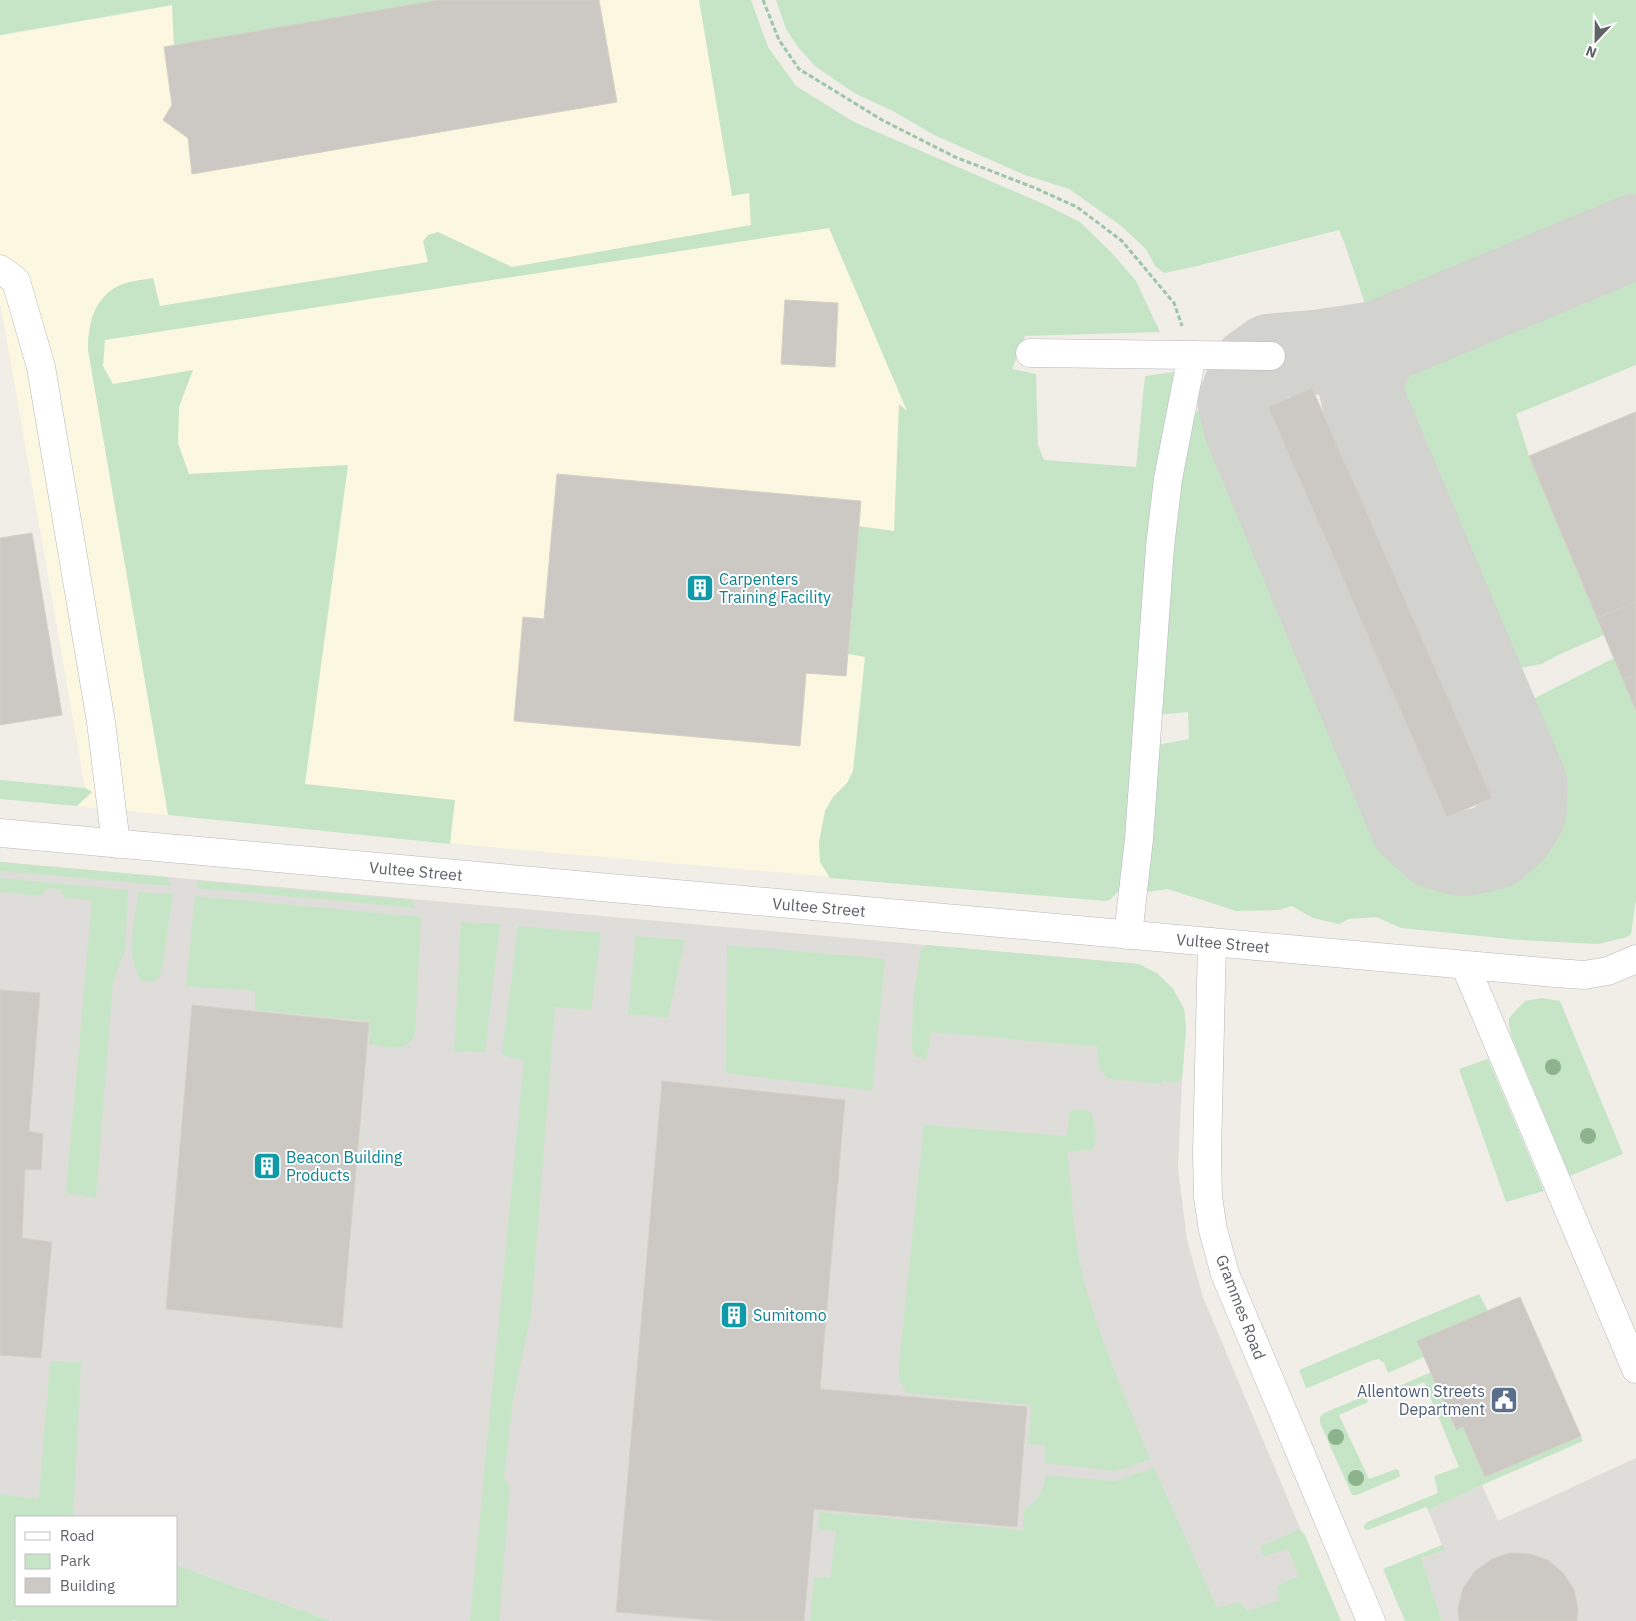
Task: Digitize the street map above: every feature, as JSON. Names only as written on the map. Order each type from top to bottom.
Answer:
[{"type":"street","points":[[0,269],[16,281],[41,367],[101,722],[116,844]]},
{"type":"street","points":[[1030,352],[1271,356]]},
{"type":"street","points":[[1128,935],[1140,839],[1160,547],[1168,479],[1192,355]]},
{"type":"street","name":"Vultee Street","points":[[0,833],[1584,975],[1608,971],[1636,959]]},
{"type":"street","name":"Grammes Road","points":[[1212,942],[1207,1152],[1208,1197],[1214,1230],[1225,1274],[1371,1621]]},
{"type":"street","points":[[1464,965],[1636,1369]]},
{"type":"path","points":[[763,0],[779,40],[799,69],[882,120],[954,157],[1035,188],[1078,207],[1122,242],[1174,303],[1192,355]]},
{"type":"shaded area","points":[[203,0],[732,0],[1108,878],[1105,901],[500,848],[77,806],[92,792],[85,788],[0,306],[0,36]]},
{"type":"shaded area","points":[[0,862],[1139,964],[1158,974],[1173,989],[1184,1009],[1186,1029],[1178,1168],[1187,1240],[1203,1297],[1339,1621],[331,1621],[178,1566],[178,1516],[15,1516],[0,1530]]},
{"type":"shaded area","points":[[1636,1458],[1636,1621],[1442,1621],[1421,1558],[1444,1550],[1428,1510],[1482,1485],[1498,1521]]},
{"type":"green space","points":[[0,0],[438,0],[174,46],[172,5],[0,35]]},
{"type":"green space","points":[[699,0],[751,0],[768,47],[796,86],[854,122],[1046,205],[1080,222],[1111,252],[1136,281],[1160,332],[1025,336],[1012,369],[1036,374],[1038,445],[1044,460],[1136,467],[1145,376],[1174,372],[1122,887],[1110,900],[830,878],[820,862],[819,842],[825,811],[833,797],[847,783],[853,771],[865,657],[848,654],[858,526],[894,531],[899,404],[907,411],[829,228],[105,340],[103,366],[113,384],[193,370],[179,407],[178,443],[189,474],[348,465],[305,784],[455,800],[450,844],[168,815],[88,350],[91,321],[103,297],[118,286],[153,278],[160,306],[428,262],[423,241],[428,235],[438,232],[512,267],[751,225],[749,193],[732,196]]},
{"type":"green space","points":[[776,0],[1636,0],[1636,211],[1371,321],[1339,230],[1164,273],[1155,266],[1146,249],[1120,225],[1069,189],[1025,175],[934,135],[893,111],[854,93],[815,66],[798,47],[786,29]]},
{"type":"green space","points":[[1636,256],[1636,365],[1516,414],[1529,456],[1604,635],[1542,664],[1492,673],[1387,428],[1390,385],[1401,365],[1424,345]]},
{"type":"green space","points":[[1220,403],[1402,838],[1426,864],[1441,872],[1459,874],[1479,870],[1559,835],[1505,704],[1529,701],[1614,658],[1636,711],[1636,902],[1631,934],[1627,937],[1598,944],[1520,940],[1401,928],[1376,917],[1349,919],[1339,924],[1313,918],[1292,906],[1278,910],[1236,911],[1168,889],[1147,892],[1145,881],[1152,746],[1189,739],[1188,712],[1157,715],[1167,550],[1194,414],[1203,407]]},
{"type":"green space","points":[[0,780],[85,788],[92,792],[77,806],[0,799]]},
{"type":"green space","points":[[0,862],[167,877],[171,886],[0,871]]},
{"type":"green space","points":[[0,878],[128,890],[125,950],[113,981],[96,1198],[66,1193],[92,900],[64,897],[61,890],[48,888],[41,896],[0,892]]},
{"type":"green space","points":[[198,881],[411,900],[416,908],[197,888]]},
{"type":"green space","points":[[138,892],[173,894],[162,970],[158,979],[151,982],[142,981],[137,973],[132,955],[132,936]]},
{"type":"green space","points":[[195,896],[421,917],[415,1034],[411,1041],[407,1045],[395,1048],[369,1044],[370,1021],[255,1010],[255,991],[186,986]]},
{"type":"green space","points":[[461,922],[500,924],[485,1052],[454,1051]]},
{"type":"green space","points":[[518,926],[601,933],[591,1010],[555,1007],[531,1314],[513,1400],[504,1478],[510,1486],[499,1621],[470,1621],[524,1060],[505,1056],[502,1053]]},
{"type":"green space","points":[[636,936],[685,940],[668,1018],[628,1014]]},
{"type":"green space","points":[[727,945],[885,959],[872,1091],[726,1073]]},
{"type":"green space","points":[[926,945],[1139,964],[1158,974],[1173,989],[1184,1009],[1186,1029],[1182,1079],[1177,1083],[1163,1081],[1161,1084],[1109,1079],[1099,1064],[1098,1047],[931,1032],[927,1057],[925,1059],[916,1057],[912,1050],[913,998],[921,949]]},
{"type":"green space","points":[[1542,998],[1560,1001],[1623,1154],[1570,1176],[1512,1038],[1509,1026],[1509,1018],[1525,1001]]},
{"type":"green space","points":[[1488,1059],[1544,1191],[1506,1202],[1459,1069]]},
{"type":"green space","points":[[1083,1109],[1092,1113],[1096,1133],[1094,1148],[1067,1152],[1078,1255],[1103,1341],[1150,1459],[1127,1468],[1112,1471],[1046,1463],[1045,1445],[1028,1444],[1032,1405],[907,1393],[899,1379],[924,1125],[1067,1136],[1070,1111]]},
{"type":"green space","points":[[1479,1294],[1488,1311],[1417,1341],[1424,1357],[1388,1373],[1384,1363],[1379,1359],[1371,1361],[1306,1388],[1299,1370]]},
{"type":"green space","points":[[50,1361],[81,1362],[73,1516],[15,1516],[15,1606],[178,1606],[178,1566],[331,1621],[0,1621],[0,1494],[39,1499]]},
{"type":"green space","points":[[1431,1372],[1455,1430],[1463,1427],[1485,1477],[1581,1436],[1583,1441],[1428,1510],[1426,1507],[1368,1530],[1364,1529],[1367,1522],[1438,1493],[1434,1476],[1459,1467],[1424,1382],[1404,1391],[1396,1390],[1395,1388]]},
{"type":"green space","points":[[1362,1397],[1367,1399],[1368,1402],[1339,1415],[1369,1479],[1396,1469],[1399,1471],[1400,1476],[1357,1495],[1352,1495],[1320,1423],[1320,1417],[1324,1413]]},
{"type":"green space","points":[[1154,1468],[1217,1608],[1239,1602],[1248,1611],[1280,1600],[1277,1589],[1279,1585],[1299,1576],[1288,1549],[1265,1556],[1260,1552],[1262,1546],[1298,1530],[1304,1533],[1341,1621],[810,1621],[814,1577],[830,1578],[836,1531],[818,1529],[819,1512],[1023,1530],[1024,1510],[1039,1496],[1045,1481],[1045,1475],[1114,1481]]},
{"type":"green space","points":[[1442,1545],[1445,1550],[1421,1558],[1442,1621],[1405,1621],[1383,1569]]},
{"type":"building","points":[[438,0],[599,0],[617,102],[192,174],[188,138],[163,120],[172,105],[164,47]]},
{"type":"building","points":[[785,300],[838,303],[835,367],[781,364]]},
{"type":"building","points":[[1312,388],[1492,798],[1447,817],[1268,407]]},
{"type":"building","points":[[1636,412],[1636,711],[1529,456]]},
{"type":"building","points":[[1636,412],[1636,602],[1597,618],[1529,456]]},
{"type":"building","name":"Carpenters Training Facility","points":[[557,474],[861,501],[846,676],[806,673],[800,746],[514,721],[523,617],[544,619]]},
{"type":"building","points":[[32,533],[62,715],[0,725],[0,538]]},
{"type":"building","points":[[1636,675],[1636,711],[1623,680]]},
{"type":"building","points":[[0,990],[40,993],[29,1131],[43,1134],[41,1170],[25,1169],[22,1238],[52,1242],[41,1358],[0,1355]]},
{"type":"building","name":"Beacon Building Products","points":[[192,1005],[369,1023],[342,1328],[166,1309]]},
{"type":"building","name":"Sumitomo","points":[[662,1081],[845,1100],[820,1389],[1027,1407],[1017,1527],[814,1509],[804,1621],[721,1621],[616,1612]]},
{"type":"building","name":"Allentown Streets Department","points":[[1520,1297],[1581,1436],[1485,1477],[1463,1427],[1456,1430],[1417,1341]]},
{"type":"building","points":[[1510,1553],[1530,1554],[1548,1560],[1563,1573],[1574,1589],[1578,1608],[1577,1621],[1459,1621],[1458,1608],[1463,1588],[1475,1571],[1492,1559]]},
{"type":"taxiway","points":[[1379,343],[1360,382],[1365,405],[1525,784],[1524,812],[1513,830],[1494,847],[1463,854],[1437,847],[1412,825],[1246,427],[1240,403],[1253,369],[1271,356],[1319,352],[1379,343],[1636,236]]},
{"type":"place","name":"Carpenters Training Facility","points":[[700,588]]},
{"type":"place","name":"Beacon Building Products","points":[[267,1166]]},
{"type":"place","name":"Sumitomo","points":[[734,1315]]},
{"type":"place","name":"Allentown Streets Department","points":[[1504,1400]]}]
